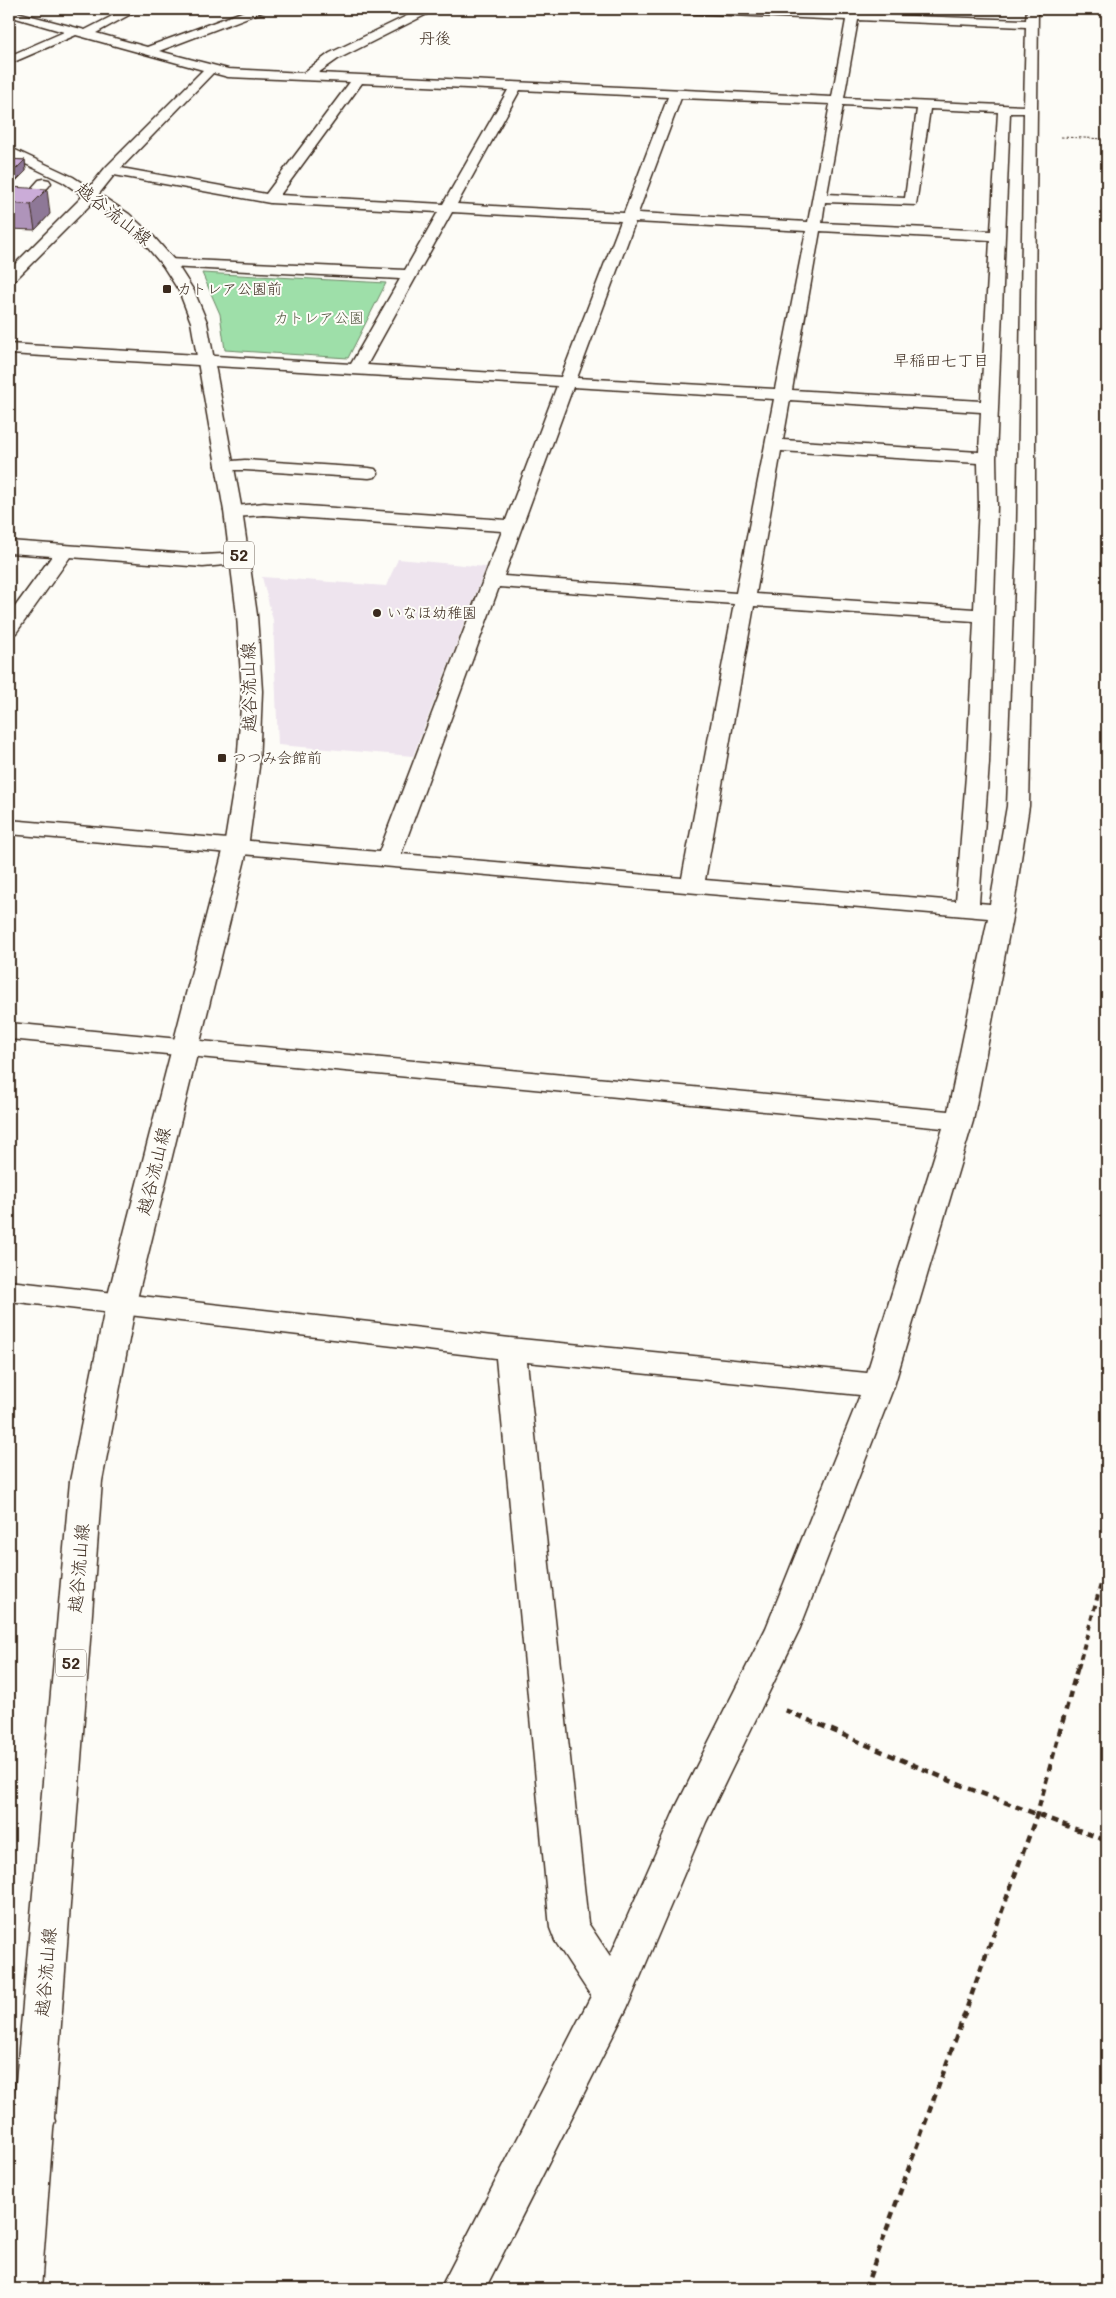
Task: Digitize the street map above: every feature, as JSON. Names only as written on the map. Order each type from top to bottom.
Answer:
[{"type":"street","points":[[9,60],[134,9]]},
{"type":"street","points":[[150,50],[191,37],[260,9]]},
{"type":"street","points":[[305,77],[334,56],[428,9]]},
{"type":"street","points":[[462,2289],[613,1995],[689,1819],[783,1628],[879,1386],[959,1122],[978,1035],[1001,912],[1018,806],[1026,544],[1032,16],[664,9]]},
{"type":"street","points":[[692,886],[772,445],[815,227],[853,12]]},
{"type":"street","points":[[9,13],[150,50],[228,73],[1031,110]]},
{"type":"street","points":[[9,278],[92,194],[111,170],[210,69]]},
{"type":"street","points":[[270,199],[359,79]]},
{"type":"street","points":[[357,369],[408,275],[449,208],[516,86]]},
{"type":"street","points":[[387,860],[676,93]]},
{"type":"street","points":[[820,198],[910,202],[924,105]]},
{"type":"street","points":[[967,909],[978,763],[982,616],[988,506],[987,458],[1004,109]]},
{"type":"street","name":"越谷流山線","points":[[9,151],[35,162],[92,194],[135,226],[168,262],[193,304],[199,322],[233,511],[247,615],[252,691],[248,767],[236,847],[121,1303],[86,1481],[22,2120],[19,2289]]},
{"type":"street","points":[[111,170],[270,199],[998,236]]},
{"type":"street","points":[[27,202],[44,183]]},
{"type":"street","points":[[9,201],[47,203]]},
{"type":"street","points":[[168,262],[408,275]]},
{"type":"street","points":[[12,352],[206,360],[357,369],[417,378],[567,382],[990,407]]},
{"type":"street","points":[[772,445],[987,458]]},
{"type":"street","points":[[225,466],[245,465],[369,474]]},
{"type":"street","points":[[233,511],[264,509],[512,526]]},
{"type":"street","points":[[9,547],[202,561],[240,559]]},
{"type":"street","points":[[9,629],[65,551]]},
{"type":"street","points":[[492,581],[982,616]]},
{"type":"street","points":[[9,827],[1001,912]]},
{"type":"street","points":[[9,1030],[959,1122]]},
{"type":"street","points":[[9,1290],[510,1349],[879,1386]]},
{"type":"street","points":[[510,1349],[569,1928],[613,1995]]},
{"type":"path","points":[[1070,138],[1107,139]]},
{"type":"path","points":[[865,2289],[1037,1814],[1107,1562]]},
{"type":"path","points":[[777,1706],[964,1787],[1107,1841]]},
{"type":"shaded area","points":[[398,559],[486,567],[413,756],[278,745],[273,620],[262,577],[386,586]]},
{"type":"green space","name":"カトレア公園","points":[[202,273],[386,283],[348,358],[225,350],[220,314]]},
{"type":"building","points":[[9,159],[25,160],[9,176]]},
{"type":"building","points":[[9,187],[47,189],[31,205],[9,203]]},
{"type":"place","name":"カトレア公園前","points":[[167,289]]},
{"type":"place","name":"いなほ幼稚園","points":[[377,613]]},
{"type":"place","name":"つつみ会館前","points":[[222,758]]},
{"type":"district","name":"丹後","points":[[435,38]]},
{"type":"district","name":"早稲田七丁目","points":[[941,360]]}]
